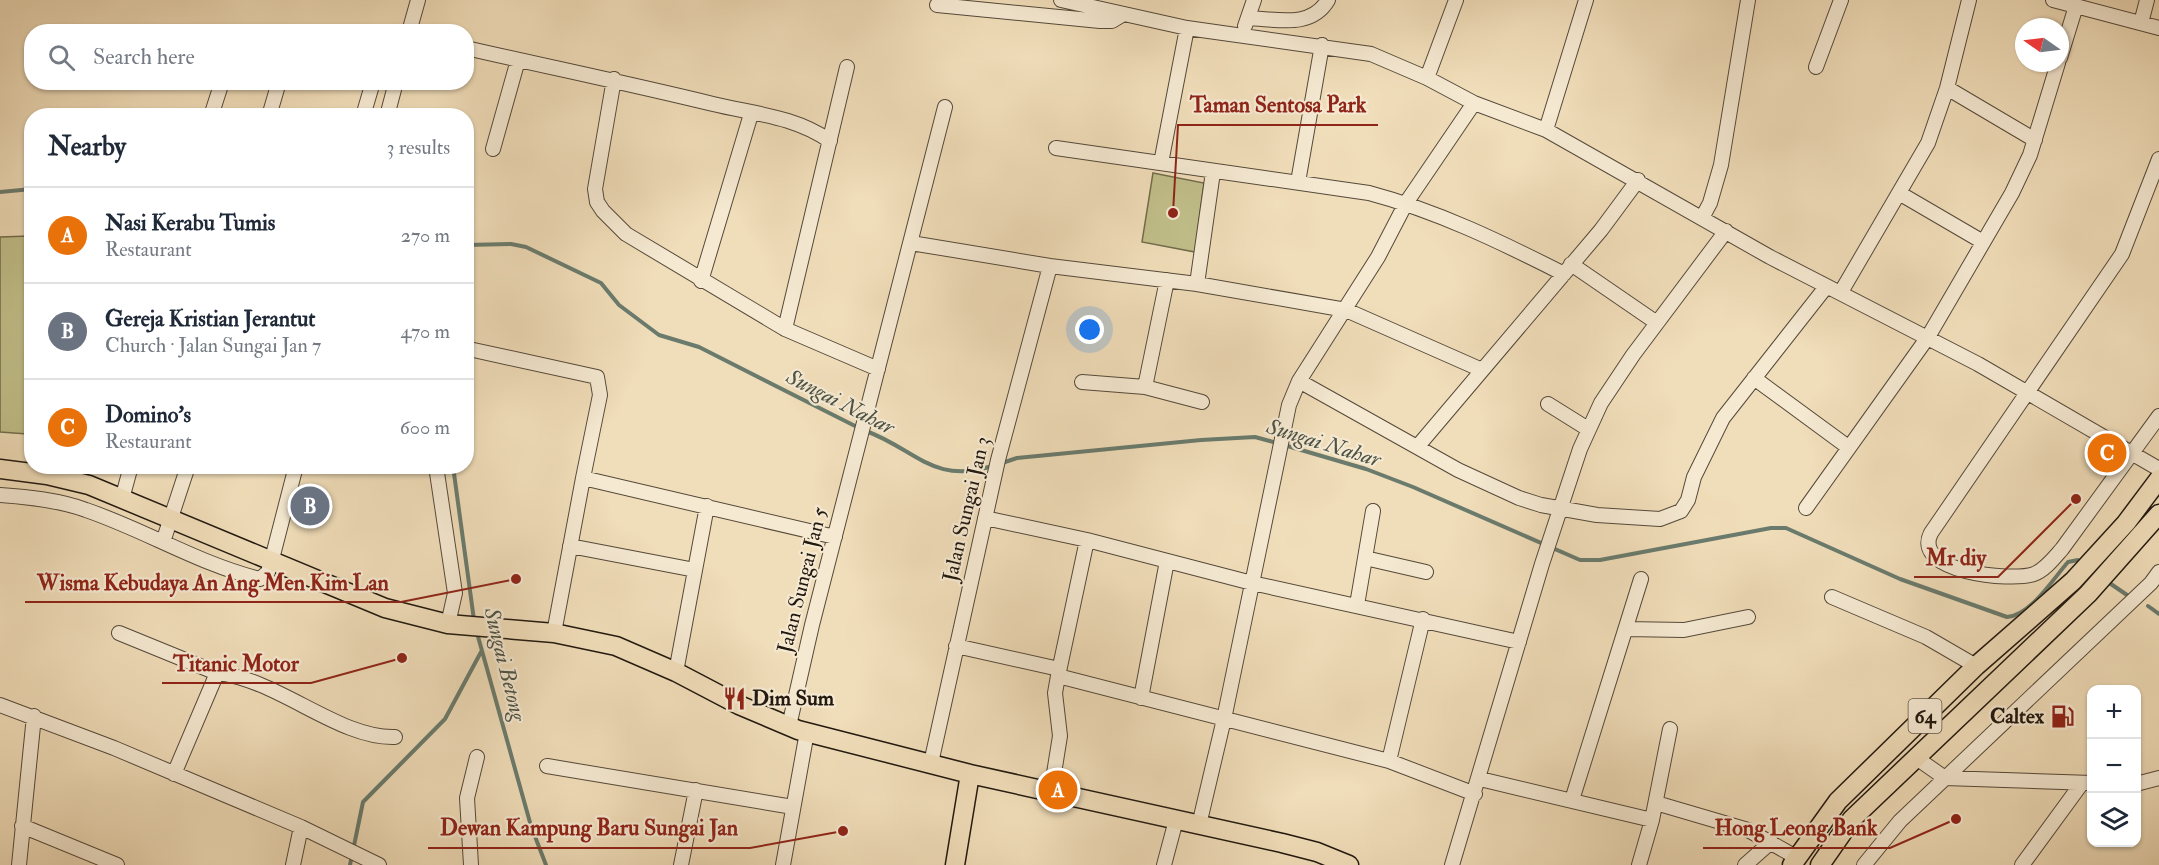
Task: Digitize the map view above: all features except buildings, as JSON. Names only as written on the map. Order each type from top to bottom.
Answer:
[{"type":"main road","points":[[6,469],[24,462]]},
{"type":"main road","points":[[6,469],[24,472]]},
{"type":"main road","points":[[32,474],[90,485],[385,608],[453,624],[554,633],[616,646],[676,672],[720,696],[807,732],[970,774],[1317,852],[1349,865]]},
{"type":"main road","points":[[82,474],[90,485]]},
{"type":"main road","name":"64","points":[[1794,861],[1838,801],[1976,666],[2073,581],[2133,514],[2159,479]]},
{"type":"main road","points":[[2133,514],[2148,507],[2159,492]]},
{"type":"main road","name":"64","points":[[1820,865],[1852,819],[2088,594],[2159,514]]},
{"type":"main road","points":[[955,865],[970,774]]},
{"type":"street","points":[[411,24],[418,0]]},
{"type":"street","points":[[1061,0],[1187,28],[1322,45],[1371,54],[1427,78],[1474,103],[1546,130],[1826,287],[1841,292],[1928,337],[2159,468]]},
{"type":"street","points":[[1242,35],[1254,0]]},
{"type":"street","points":[[1248,18],[1304,20],[1313,16],[1328,0]]},
{"type":"street","points":[[1427,78],[1456,0]]},
{"type":"street","points":[[1546,130],[1586,0]]},
{"type":"street","points":[[1702,218],[1710,203],[1721,165],[1748,0]]},
{"type":"street","points":[[1816,67],[1841,0]]},
{"type":"street","points":[[1841,292],[1928,143],[1947,88],[1969,0]]},
{"type":"street","points":[[2053,0],[2159,28]]},
{"type":"street","points":[[2141,23],[2147,0]]},
{"type":"street","points":[[937,5],[1100,21],[1112,21],[1122,15]]},
{"type":"street","points":[[2069,29],[2076,6]]},
{"type":"street","points":[[1161,163],[1187,28]]},
{"type":"street","points":[[1299,182],[1322,45]]},
{"type":"street","points":[[474,50],[614,79],[751,114],[793,122],[830,141]]},
{"type":"street","points":[[492,149],[518,60]]},
{"type":"street","points":[[785,329],[847,68]]},
{"type":"street","points":[[1806,508],[1928,337],[2012,193],[2035,140],[2055,72]]},
{"type":"street","points":[[614,79],[596,173],[597,202],[613,224],[701,281],[785,329],[878,369]]},
{"type":"street","points":[[1947,88],[2035,140]]},
{"type":"street","points":[[214,108],[219,90]]},
{"type":"street","points":[[271,108],[277,90]]},
{"type":"street","points":[[365,108],[371,90]]},
{"type":"street","points":[[389,108],[394,90]]},
{"type":"street","points":[[1199,825],[1224,719],[1289,405],[1299,381],[1378,257],[1406,202],[1474,103]]},
{"type":"street","name":"Jalan Sungai Jan 5","points":[[789,726],[945,107]]},
{"type":"street","points":[[701,281],[751,114]]},
{"type":"street","points":[[1056,148],[1213,172],[1299,182],[1369,193],[1406,202],[1568,269],[1657,323]]},
{"type":"street","points":[[2159,159],[2122,254],[1931,533],[1927,544],[1937,558],[1955,568],[2005,577],[2034,574],[2044,568],[2062,549],[2159,416]]},
{"type":"street","points":[[1197,284],[1213,172]]},
{"type":"street","points":[[1418,446],[1568,269],[1638,180]]},
{"type":"street","points":[[1899,194],[1983,242]]},
{"type":"street","points":[[1452,865],[1542,564],[1588,429],[1601,403],[1726,231]]},
{"type":"street","points":[[911,243],[1050,266],[1197,284],[1346,310],[1482,370]]},
{"type":"street","name":"Jalan Sungai Jan 3","points":[[931,764],[998,460],[1050,266]]},
{"type":"street","points":[[1145,387],[1167,280]]},
{"type":"street","points":[[1299,381],[1458,470],[1519,498],[1597,515],[1660,519],[1681,511],[1688,500],[1694,477],[1723,418],[1826,287]]},
{"type":"street","points":[[474,350],[597,377],[600,394],[554,633]]},
{"type":"street","points":[[1754,378],[1848,447]]},
{"type":"street","points":[[1082,382],[1145,387],[1202,402]]},
{"type":"street","points":[[1548,404],[1588,429]]},
{"type":"street","points":[[122,499],[129,474]]},
{"type":"street","points":[[164,542],[186,474]]},
{"type":"street","points":[[0,495],[31,497],[84,509],[212,563],[260,579],[268,572],[294,474]]},
{"type":"street","points":[[437,474],[455,593],[453,624]]},
{"type":"street","points":[[583,478],[835,537]]},
{"type":"street","points":[[676,672],[707,506]]},
{"type":"street","points":[[1357,605],[1373,512]]},
{"type":"street","points":[[985,518],[1087,540],[1252,583],[1519,642]]},
{"type":"street","points":[[1051,792],[1060,736],[1055,693],[1058,672],[1087,540]]},
{"type":"street","points":[[570,546],[695,570]]},
{"type":"street","points":[[1365,558],[1426,572]]},
{"type":"street","points":[[1141,698],[1167,561]]},
{"type":"street","points":[[1572,800],[1641,579]]},
{"type":"street","points":[[1864,865],[1899,821],[2156,581]]},
{"type":"street","points":[[1832,597],[1926,637],[1976,666]]},
{"type":"street","points":[[1626,629],[1684,630],[1748,617]]},
{"type":"street","points":[[1389,761],[1423,619]]},
{"type":"street","points":[[119,633],[217,673],[247,678],[363,733],[395,737]]},
{"type":"street","points":[[956,646],[1058,672],[1141,698],[1389,761],[1475,794]]},
{"type":"street","points":[[174,774],[217,673]]},
{"type":"street","points":[[0,705],[34,716],[301,827],[374,863]]},
{"type":"street","points":[[19,865],[34,716]]},
{"type":"street","points":[[1639,865],[1656,803],[1670,729]]},
{"type":"street","points":[[783,865],[807,732]]},
{"type":"street","points":[[471,865],[467,798],[477,757]]},
{"type":"street","points":[[1915,757],[1945,778],[2087,783]]},
{"type":"street","points":[[547,766],[793,807]]},
{"type":"street","points":[[2141,783],[2159,778]]},
{"type":"street","points":[[1479,779],[1652,820]]},
{"type":"street","points":[[2022,865],[2087,783]]},
{"type":"street","points":[[681,865],[696,790]]},
{"type":"street","points":[[1656,803],[1748,830],[1771,842],[1794,861]]},
{"type":"street","points":[[1164,865],[1176,820]]},
{"type":"street","points":[[22,826],[117,865]]},
{"type":"street","points":[[293,865],[301,827]]},
{"type":"street","points":[[1745,865],[1771,842]]},
{"type":"shaded area","points":[[1153,173],[1204,183],[1195,252],[1142,242]]},
{"type":"shaded area","points":[[24,236],[24,434],[0,432],[0,237]]},
{"type":"waterway","name":"Sungai Betong","points":[[0,192],[24,190]]},
{"type":"waterway","name":"Sungai Nahar","points":[[474,245],[511,244],[526,247],[601,283],[619,305],[659,335],[699,347],[859,428]]},
{"type":"waterway","name":"Sungai Nahar","points":[[866,431],[940,468],[972,471],[992,466]]},
{"type":"waterway","name":"Sungai Nahar","points":[[1002,463],[1017,458],[1201,440],[1255,437],[1277,443]]},
{"type":"waterway","name":"Sungai Nahar","points":[[1284,445],[1366,469],[1413,487],[1580,560],[1600,560],[1771,528],[1786,528],[1900,579],[2007,617],[2016,615],[2033,603],[2068,562],[2078,560],[2082,563]]},
{"type":"waterway","name":"Sungai Betong","points":[[454,474],[474,620]]},
{"type":"waterway","name":"Sungai Nahar","points":[[2108,582],[2127,595]]},
{"type":"waterway","name":"Sungai Nahar","points":[[2148,606],[2159,614]]},
{"type":"waterway","name":"Sungai Betong","points":[[477,633],[531,826],[546,865]]},
{"type":"waterway","points":[[350,865],[363,802],[445,719],[481,652]]},
{"type":"place","name":"Taman Sentosa Park","points":[[1173,213]]},
{"type":"place","name":"Domino's","points":[[2107,453]]},
{"type":"place","name":"Mr diy","points":[[2076,499]]},
{"type":"place","name":"Gereja Kristian Jerantut","points":[[310,506]]},
{"type":"place","name":"Wisma Kebudaya An Ang Men Kim Lan","points":[[516,579]]},
{"type":"place","name":"Titanic Motor","points":[[402,658]]},
{"type":"place","name":"Dim Sum","points":[[734,698]]},
{"type":"place","name":"Caltex","points":[[2062,716]]},
{"type":"place","name":"Nasi Kerabu Tumis","points":[[1058,790]]},
{"type":"place","name":"Hong Leong Bank","points":[[1956,819]]},
{"type":"place","name":"Dewan Kampung Baru Sungai Jan","points":[[843,831]]}]
